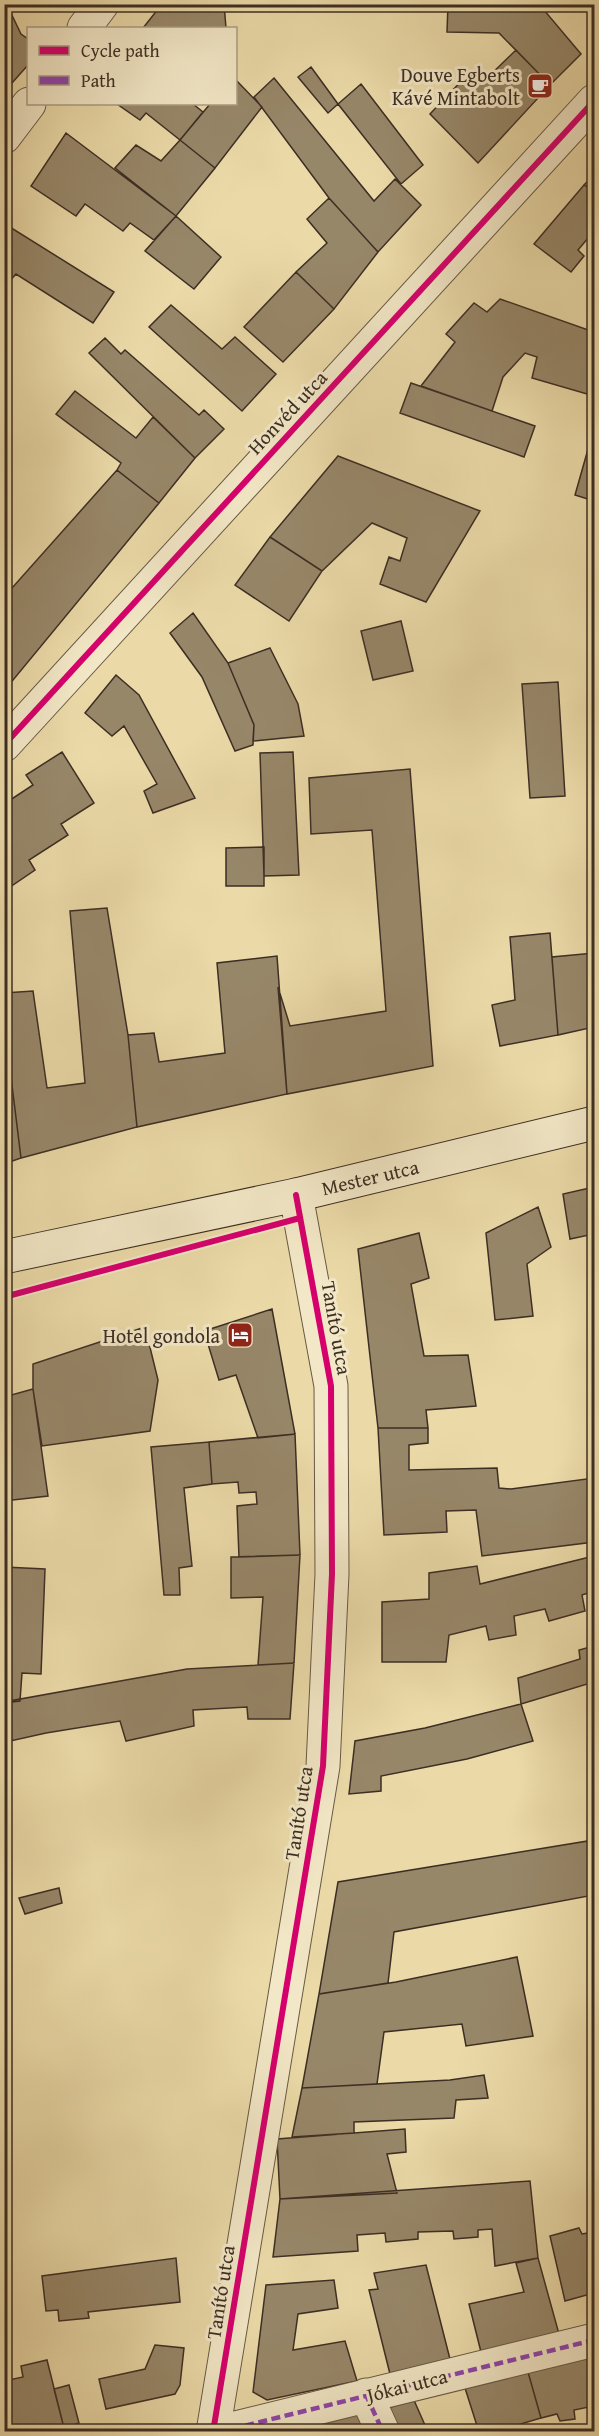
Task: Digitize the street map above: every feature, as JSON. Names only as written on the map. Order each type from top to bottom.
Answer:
[{"type":"street","points":[[85,27],[102,4]]},
{"type":"street","name":"Honvéd utca","points":[[4,745],[594,101]]},
{"type":"street","points":[[4,137],[28,105]]},
{"type":"street","name":"Mester utca","points":[[4,1257],[296,1195],[594,1123]]},
{"type":"street","name":"Tanító utca","points":[[213,2432],[323,1766],[332,1574],[331,1386],[296,1195]]},
{"type":"street","name":"Jókai utca","points":[[219,2432],[594,2340]]},
{"type":"street","points":[[366,2395],[383,2432]]},
{"type":"building","points":[[162,4],[224,4],[226,27],[144,27]]},
{"type":"building","points":[[448,4],[534,4],[544,10],[581,54],[550,85],[499,33],[447,32]]},
{"type":"building","points":[[9,9],[21,34],[27,38],[27,66],[4,92],[4,11]]},
{"type":"building","points":[[516,50],[550,85],[478,163],[430,114],[469,73],[481,84]]},
{"type":"building","points":[[311,67],[338,104],[328,113],[298,77]]},
{"type":"building","points":[[274,78],[374,201],[395,179],[421,205],[378,252],[329,198],[254,97]]},
{"type":"building","points":[[237,81],[262,107],[215,168],[180,140],[209,105],[237,105]]},
{"type":"building","points":[[361,84],[423,165],[401,184],[338,104]]},
{"type":"building","points":[[118,105],[194,105],[203,112],[180,140],[146,113],[140,120]]},
{"type":"building","points":[[66,133],[176,216],[154,240],[130,223],[123,231],[85,204],[76,216],[31,186]]},
{"type":"building","points":[[180,140],[215,168],[176,216],[115,168],[136,145],[161,161]]},
{"type":"building","points":[[594,175],[594,192],[584,185]]},
{"type":"building","points":[[584,185],[594,192],[594,231],[578,250],[584,256],[571,272],[534,244]]},
{"type":"building","points":[[329,198],[378,252],[334,309],[296,272],[327,243],[307,219]]},
{"type":"building","points":[[176,216],[221,257],[194,289],[145,251]]},
{"type":"building","points":[[5,224],[114,292],[93,323],[16,274],[4,287]]},
{"type":"building","points":[[296,272],[334,309],[283,362],[244,327]]},
{"type":"building","points":[[500,299],[594,332],[594,396],[532,378],[537,357],[525,353],[503,377],[492,411],[421,386],[455,342],[446,334],[474,303],[487,312]]},
{"type":"building","points":[[171,305],[222,349],[235,337],[276,374],[242,411],[149,327]]},
{"type":"building","points":[[105,338],[121,354],[125,350],[199,415],[204,410],[224,429],[195,458],[89,353]]},
{"type":"building","points":[[411,383],[535,426],[524,457],[400,413]]},
{"type":"building","points":[[75,391],[136,438],[153,417],[195,458],[159,503],[117,470],[121,463],[56,414]]},
{"type":"building","points":[[592,435],[594,435],[594,501],[575,495]]},
{"type":"building","points":[[338,456],[480,511],[426,602],[380,584],[389,557],[400,561],[407,538],[372,523],[322,571],[270,537]]},
{"type":"building","points":[[117,470],[159,503],[4,691],[4,597]]},
{"type":"building","points":[[270,537],[322,571],[289,621],[235,585]]},
{"type":"building","points":[[193,613],[228,663],[254,725],[253,745],[235,751],[202,677],[170,633]]},
{"type":"building","points":[[401,621],[413,671],[373,680],[361,631]]},
{"type":"building","points":[[270,648],[298,704],[304,736],[253,741],[254,725],[228,663]]},
{"type":"building","points":[[116,675],[139,695],[195,798],[153,813],[144,791],[157,784],[124,726],[112,736],[85,713]]},
{"type":"building","points":[[558,682],[565,796],[530,798],[522,684]]},
{"type":"building","points":[[62,752],[94,803],[61,824],[68,835],[29,860],[35,870],[4,891],[4,804],[33,785],[26,775]]},
{"type":"building","points":[[293,752],[299,875],[264,876],[260,753]]},
{"type":"building","points":[[410,769],[433,1066],[287,1094],[278,987],[290,1026],[386,1011],[372,830],[311,834],[309,778]]},
{"type":"building","points":[[264,847],[264,886],[226,886],[226,848]]},
{"type":"building","points":[[107,908],[128,1035],[137,1127],[21,1158],[7,1045],[4,993],[33,991],[47,1088],[85,1083],[70,911]]},
{"type":"building","points":[[550,933],[558,1035],[500,1046],[492,1005],[515,1000],[510,937]]},
{"type":"building","points":[[594,953],[594,1027],[558,1035],[552,957]]},
{"type":"building","points":[[277,956],[287,1094],[137,1127],[128,1035],[154,1033],[159,1062],[225,1053],[217,963]]},
{"type":"building","points":[[4,1045],[7,1045],[21,1158],[4,1164]]},
{"type":"building","points":[[594,1187],[594,1234],[570,1239],[563,1194]]},
{"type":"building","points":[[538,1207],[551,1247],[527,1264],[533,1316],[495,1320],[486,1233]]},
{"type":"building","points":[[419,1233],[429,1278],[411,1284],[424,1356],[468,1355],[476,1406],[426,1410],[428,1428],[378,1428],[358,1249]]},
{"type":"building","points":[[272,1309],[295,1434],[258,1438],[236,1375],[219,1380],[204,1331]]},
{"type":"building","points":[[145,1327],[158,1380],[150,1431],[42,1446],[33,1389],[33,1364]]},
{"type":"building","points":[[33,1389],[48,1496],[4,1501],[4,1397]]},
{"type":"building","points":[[378,1428],[428,1428],[428,1443],[409,1445],[409,1470],[497,1468],[499,1488],[511,1489],[594,1478],[594,1542],[482,1556],[476,1510],[446,1511],[447,1532],[384,1535]]},
{"type":"building","points":[[295,1434],[300,1555],[239,1557],[237,1506],[257,1504],[256,1492],[239,1493],[238,1482],[212,1484],[209,1442]]},
{"type":"building","points":[[209,1442],[212,1484],[184,1488],[192,1566],[179,1568],[180,1595],[164,1595],[151,1447]]},
{"type":"building","points":[[300,1555],[294,1663],[258,1665],[263,1597],[231,1598],[231,1557]]},
{"type":"building","points":[[594,1556],[594,1591],[582,1595],[585,1611],[549,1621],[545,1609],[514,1616],[516,1635],[489,1640],[486,1626],[449,1635],[446,1662],[382,1662],[382,1602],[429,1599],[429,1573],[477,1566],[480,1584]]},
{"type":"building","points":[[4,1567],[45,1569],[41,1674],[22,1673],[20,1701],[12,1702],[4,1702]]},
{"type":"building","points":[[594,1646],[594,1682],[521,1704],[518,1678],[580,1659],[579,1650]]},
{"type":"building","points":[[294,1663],[290,1719],[248,1719],[247,1707],[193,1710],[194,1726],[126,1741],[120,1721],[46,1733],[10,1741],[8,1766],[4,1766],[4,1702],[187,1669]]},
{"type":"building","points":[[521,1704],[533,1741],[467,1759],[381,1776],[381,1791],[349,1794],[355,1741],[425,1728]]},
{"type":"building","points":[[594,1840],[594,1895],[394,1932],[388,1983],[319,1994],[338,1882]]},
{"type":"building","points":[[59,1888],[62,1903],[25,1914],[19,1898]]},
{"type":"building","points":[[517,1957],[533,2036],[466,2046],[462,2024],[384,2032],[377,2084],[302,2088],[319,1994],[396,1982]]},
{"type":"building","points":[[484,2075],[488,2098],[456,2100],[454,2118],[354,2122],[354,2133],[292,2137],[302,2088],[450,2080]]},
{"type":"building","points":[[405,2129],[406,2152],[387,2154],[397,2193],[280,2199],[277,2139]]},
{"type":"building","points":[[530,2181],[538,2258],[495,2266],[492,2229],[478,2230],[478,2237],[454,2239],[453,2231],[418,2232],[418,2239],[386,2242],[385,2233],[357,2235],[358,2251],[273,2257],[280,2199]]},
{"type":"building","points":[[579,2228],[582,2234],[594,2232],[594,2293],[565,2301],[550,2236]]},
{"type":"building","points":[[176,2258],[180,2302],[88,2312],[89,2318],[59,2321],[58,2310],[46,2311],[42,2276]]},
{"type":"building","points":[[538,2258],[559,2334],[481,2352],[469,2304],[524,2292],[516,2263]]},
{"type":"building","points":[[426,2265],[450,2359],[390,2374],[369,2290],[378,2289],[374,2273]]},
{"type":"building","points":[[334,2280],[338,2308],[298,2314],[293,2350],[345,2341],[357,2381],[267,2400],[253,2392],[266,2285]]},
{"type":"building","points":[[155,2345],[184,2348],[180,2385],[175,2394],[106,2409],[99,2379],[145,2369]]},
{"type":"building","points":[[594,2356],[594,2406],[574,2410],[575,2419],[560,2421],[557,2414],[541,2418],[528,2372]]},
{"type":"building","points":[[47,2360],[64,2428],[46,2432],[4,2432],[4,2381],[23,2377],[21,2366]]},
{"type":"building","points":[[528,2372],[541,2418],[494,2432],[479,2432],[465,2388]]},
{"type":"building","points":[[69,2385],[79,2423],[64,2428],[54,2389]]},
{"type":"building","points":[[413,2398],[428,2432],[394,2432],[384,2410]]},
{"type":"building","points":[[357,2414],[366,2432],[304,2432],[300,2424]]},
{"type":"marked path","points":[[219,2432],[594,2340]]},
{"type":"marked path","points":[[366,2395],[383,2432]]},
{"type":"cycle path","points":[[4,745],[594,101]]},
{"type":"cycle path","points":[[213,2432],[323,1766],[332,1574],[331,1386],[296,1195]]},
{"type":"cycle path","points":[[4,1297],[300,1218]]},
{"type":"place","name":"Douve Egberts Kávé Mintabolt","points":[[540,86]]},
{"type":"place","name":"Hotel gondola","points":[[240,1335]]}]
